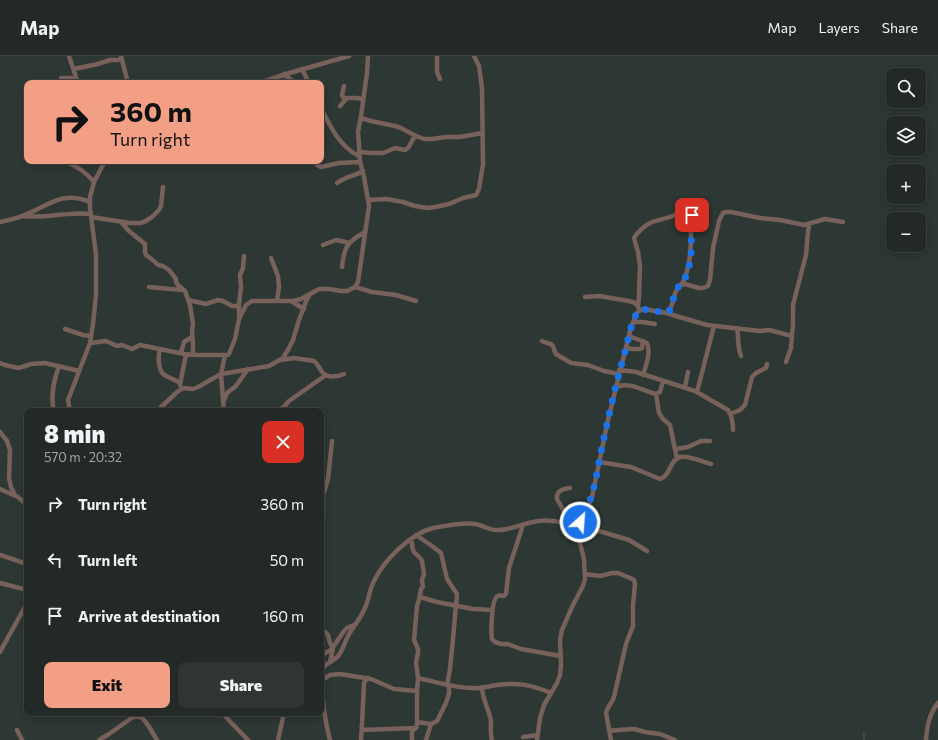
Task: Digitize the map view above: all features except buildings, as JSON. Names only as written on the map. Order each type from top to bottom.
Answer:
[{"type":"street","points":[[69,56],[77,80]]},
{"type":"street","points":[[267,80],[349,56]]},
{"type":"street","points":[[239,319],[246,305],[252,301],[291,301],[301,299],[319,289],[347,291],[355,287],[358,282],[369,206],[359,157],[358,132],[367,73],[368,56]]},
{"type":"street","points":[[437,56],[436,72],[440,78]]},
{"type":"street","points":[[368,200],[386,199],[427,208],[449,204],[476,194],[479,189],[482,164],[482,88],[479,66],[474,56]]},
{"type":"street","points":[[74,70],[110,60],[117,60],[121,57],[128,80]]},
{"type":"street","points":[[302,69],[308,80]]},
{"type":"street","points":[[284,74],[291,80]]},
{"type":"street","points":[[61,78],[72,78],[75,80]]},
{"type":"street","points":[[344,86],[342,94],[344,100]]},
{"type":"street","points":[[340,106],[347,98],[363,99]]},
{"type":"street","points":[[324,114],[334,133],[354,154],[359,157]]},
{"type":"street","points":[[361,118],[395,126],[424,139],[460,137],[482,133]]},
{"type":"street","points":[[316,164],[321,167],[395,148],[405,150],[409,148],[412,140],[416,136]]},
{"type":"street","points":[[72,164],[82,170],[94,182]]},
{"type":"street","points":[[79,164],[82,170]]},
{"type":"street","points":[[69,408],[68,400],[90,343],[91,336],[96,295],[96,254],[90,197],[94,182],[103,164]]},
{"type":"street","points":[[338,183],[363,171]]},
{"type":"street","points":[[22,216],[33,218],[81,213],[121,222],[140,223],[152,217],[159,210],[161,206],[163,187]]},
{"type":"street","points":[[0,222],[16,219],[63,198],[83,198],[90,202]]},
{"type":"street","points":[[524,737],[537,738],[546,700],[557,683],[560,675],[560,640],[562,630],[585,580],[584,559],[578,535],[578,526],[592,497],[628,336],[639,309],[640,266],[634,238],[652,222],[664,219],[680,211],[681,202],[686,201],[691,206],[692,215],[691,256],[688,272],[682,284],[676,290],[670,310],[667,313]]},
{"type":"street","points":[[682,284],[703,288],[708,286],[716,233],[723,213],[732,212],[804,225],[825,219],[843,222]]},
{"type":"street","points":[[121,222],[128,231],[145,244],[145,252],[147,256],[158,265],[169,270],[176,279],[178,285],[184,290],[193,319],[193,354]]},
{"type":"street","points":[[786,362],[792,336],[793,305],[806,255],[810,223]]},
{"type":"street","points":[[342,267],[346,248],[350,243],[365,232]]},
{"type":"street","points":[[323,245],[336,240],[350,243]]},
{"type":"street","points":[[90,343],[106,341],[117,346],[122,345],[133,349],[140,345],[186,354],[229,354],[235,338],[239,319],[241,287],[240,275],[243,268],[244,256]]},
{"type":"street","points":[[272,258],[278,276],[279,286],[277,301]]},
{"type":"street","points":[[149,287],[184,290]]},
{"type":"street","points":[[355,287],[380,294],[396,295],[416,301]]},
{"type":"street","points":[[160,408],[178,391],[184,388],[198,387],[221,374],[269,366],[279,361],[284,357],[289,348],[311,293]]},
{"type":"street","points":[[584,297],[599,296],[629,300],[636,303],[639,309]]},
{"type":"street","points":[[188,300],[206,304],[218,300],[224,301],[232,306],[239,306]]},
{"type":"street","points":[[291,301],[304,309]]},
{"type":"street","points":[[639,309],[667,313],[714,326],[769,330],[792,336]]},
{"type":"street","points":[[633,322],[655,324]]},
{"type":"street","points":[[697,392],[714,326]]},
{"type":"street","points":[[737,328],[739,351],[741,356]]},
{"type":"street","points":[[65,329],[91,336]]},
{"type":"street","points":[[628,336],[647,343],[649,351],[643,375]]},
{"type":"street","points":[[181,353],[184,342],[192,337]]},
{"type":"street","points":[[542,341],[551,344],[556,354],[571,363],[588,365],[604,371],[629,371],[685,387],[697,392],[728,410],[733,430]]},
{"type":"street","points":[[626,348],[640,349],[642,348],[643,341]]},
{"type":"street","points":[[160,348],[158,357],[162,372],[177,380],[180,384]]},
{"type":"street","points":[[178,391],[186,354]]},
{"type":"street","points":[[224,408],[221,374],[225,355]]},
{"type":"street","points":[[279,361],[294,358],[314,361],[326,375],[337,377],[344,374]]},
{"type":"street","points":[[0,364],[18,368],[31,364],[45,363],[79,371]]},
{"type":"street","points":[[730,414],[740,410],[745,405],[752,377],[764,369],[767,364]]},
{"type":"street","points":[[54,408],[53,388],[59,366]]},
{"type":"street","points":[[224,402],[227,393],[239,383],[248,369]]},
{"type":"street","points":[[685,387],[688,372]]},
{"type":"street","points":[[282,408],[289,401],[326,375]]},
{"type":"street","points":[[656,394],[660,392],[663,381]]},
{"type":"street","points":[[616,387],[625,385],[656,394]]},
{"type":"street","points":[[656,394],[660,413],[663,419],[670,425],[677,459]]},
{"type":"street","points":[[0,432],[7,441],[10,450],[9,478],[15,496]]},
{"type":"street","points":[[324,492],[328,479],[332,441]]},
{"type":"street","points":[[676,449],[684,448],[701,441],[710,441]]},
{"type":"street","points":[[599,462],[631,467],[660,479],[667,475],[672,464],[680,458],[692,458],[711,464]]},
{"type":"street","points":[[570,488],[559,491],[556,496],[571,524]]},
{"type":"street","points":[[0,489],[15,496],[24,503]]},
{"type":"street","points":[[324,665],[339,656],[364,611],[373,582],[383,566],[397,550],[416,535],[432,529],[476,524],[499,530],[518,527],[533,522],[560,522],[629,540],[646,551]]},
{"type":"street","points":[[523,525],[509,568],[506,594],[504,596],[496,597],[493,603],[491,637],[493,641],[501,644],[508,644],[521,649],[561,656]]},
{"type":"street","points":[[416,535],[441,553],[448,579],[457,594],[448,686],[449,694],[437,721],[431,724],[417,722]]},
{"type":"street","points":[[411,539],[413,550],[421,559],[424,573],[422,580],[423,587],[421,589],[417,606],[414,629],[414,640],[418,649],[418,678],[417,722],[416,728],[412,732],[412,740]]},
{"type":"street","points":[[0,555],[24,563]]},
{"type":"street","points":[[585,574],[600,576],[612,573],[634,580],[633,626],[626,644],[614,697],[612,703],[606,710],[611,740]]},
{"type":"street","points":[[0,583],[24,589]]},
{"type":"street","points":[[420,597],[456,606],[493,610]]},
{"type":"street","points":[[0,652],[24,608]]},
{"type":"street","points":[[324,654],[333,648],[347,628],[356,624]]},
{"type":"street","points":[[324,631],[328,635],[333,648],[330,662]]},
{"type":"street","points":[[324,679],[330,675],[338,674],[368,678],[394,689],[417,691]]},
{"type":"street","points":[[361,740],[364,682],[368,678]]},
{"type":"street","points":[[418,678],[448,686],[473,688],[505,684],[524,684],[551,693]]},
{"type":"street","points":[[482,688],[489,711],[492,740]]},
{"type":"street","points":[[324,703],[330,740]]},
{"type":"street","points":[[926,740],[928,723],[933,710],[938,703]]},
{"type":"street","points":[[99,740],[133,717],[138,716],[141,717],[147,724],[157,740]]},
{"type":"street","points":[[225,716],[248,740]]},
{"type":"street","points":[[278,740],[283,716]]},
{"type":"street","points":[[426,740],[431,724]]},
{"type":"street","points":[[362,730],[416,728]]},
{"type":"street","points":[[609,731],[634,729],[660,734],[675,740]]},
{"type":"street","points":[[17,730],[22,740]]},
{"type":"waterway","points":[[864,733],[864,740]]},
{"type":"route","points":[[580,522],[592,497],[619,370],[633,322],[636,314],[643,309],[665,313],[670,310],[676,290],[682,284],[688,272],[691,256],[692,215]]}]
